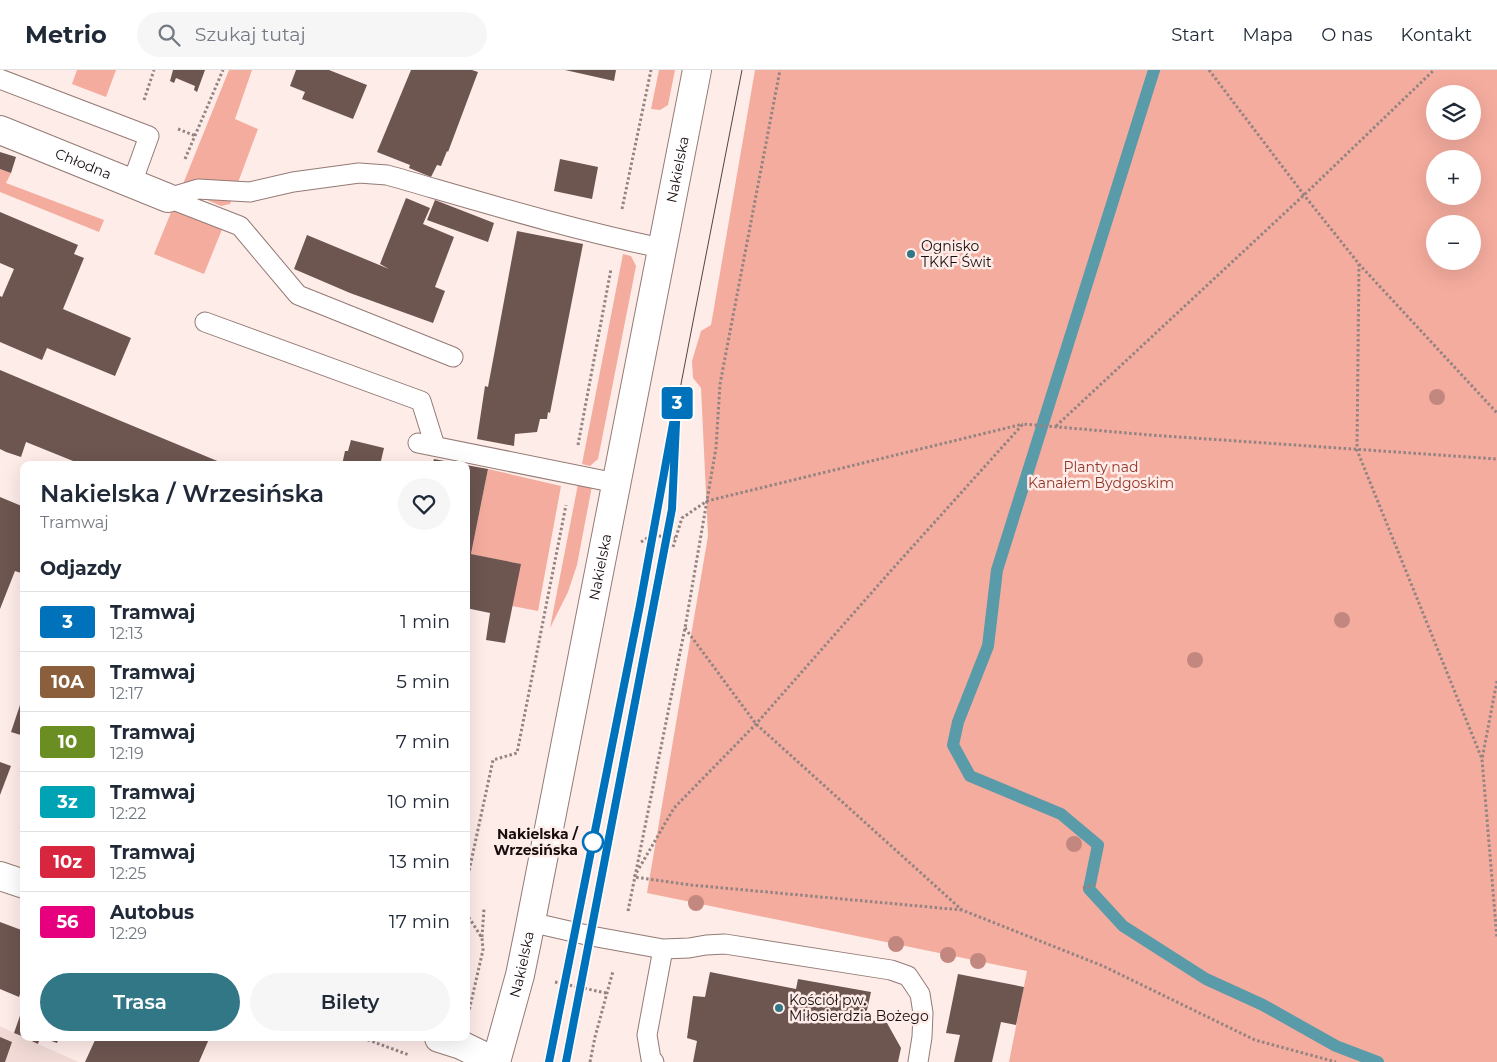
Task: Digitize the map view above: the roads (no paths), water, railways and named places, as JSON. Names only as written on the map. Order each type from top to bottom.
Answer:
[{"type":"main road","name":"Nakielska","points":[[496,1062],[520,975],[697,70]]},
{"type":"main road","name":"Chłodna","points":[[0,130],[168,198]]},
{"type":"main road","points":[[0,876],[20,883]]},
{"type":"main road","points":[[447,1041],[496,1062]]},
{"type":"lane","points":[[0,79],[149,136],[132,183]]},
{"type":"lane","points":[[168,198],[198,189],[250,192],[293,182],[359,173],[387,175],[559,224],[661,248]]},
{"type":"lane","points":[[168,198],[240,226],[298,295],[453,357]]},
{"type":"lane","points":[[204,322],[421,401],[426,444],[616,483]]},
{"type":"lane","points":[[530,922],[663,949],[725,944],[891,970],[908,976],[920,994],[923,1013],[918,1062]]},
{"type":"lane","points":[[654,1062],[651,1059],[647,1035],[663,949]]},
{"type":"waterway","points":[[1154,70],[997,570],[988,646],[958,722],[953,745],[970,776],[1061,814],[1098,845],[1089,889],[1123,926],[1206,979],[1263,1005],[1336,1046],[1378,1062]]},
{"type":"tram line","points":[[549,1062],[742,70]]},
{"type":"tram line","name":"3","points":[[549,1062],[640,605],[677,402],[672,509],[566,1062]]},
{"type":"tram line","points":[[566,1062],[672,509],[675,445]]},
{"type":"place","name":"Ognisko TKKF Świt","points":[[911,254]]},
{"type":"place","name":"Nakielska / Wrzesińska","points":[[593,842]]},
{"type":"place","name":"Kościół pw. Miłosierdzia Bożego","points":[[779,1008]]},
{"type":"park label","name":"Planty nad Kanałem Bydgoskim","points":[[1101,476]]}]
